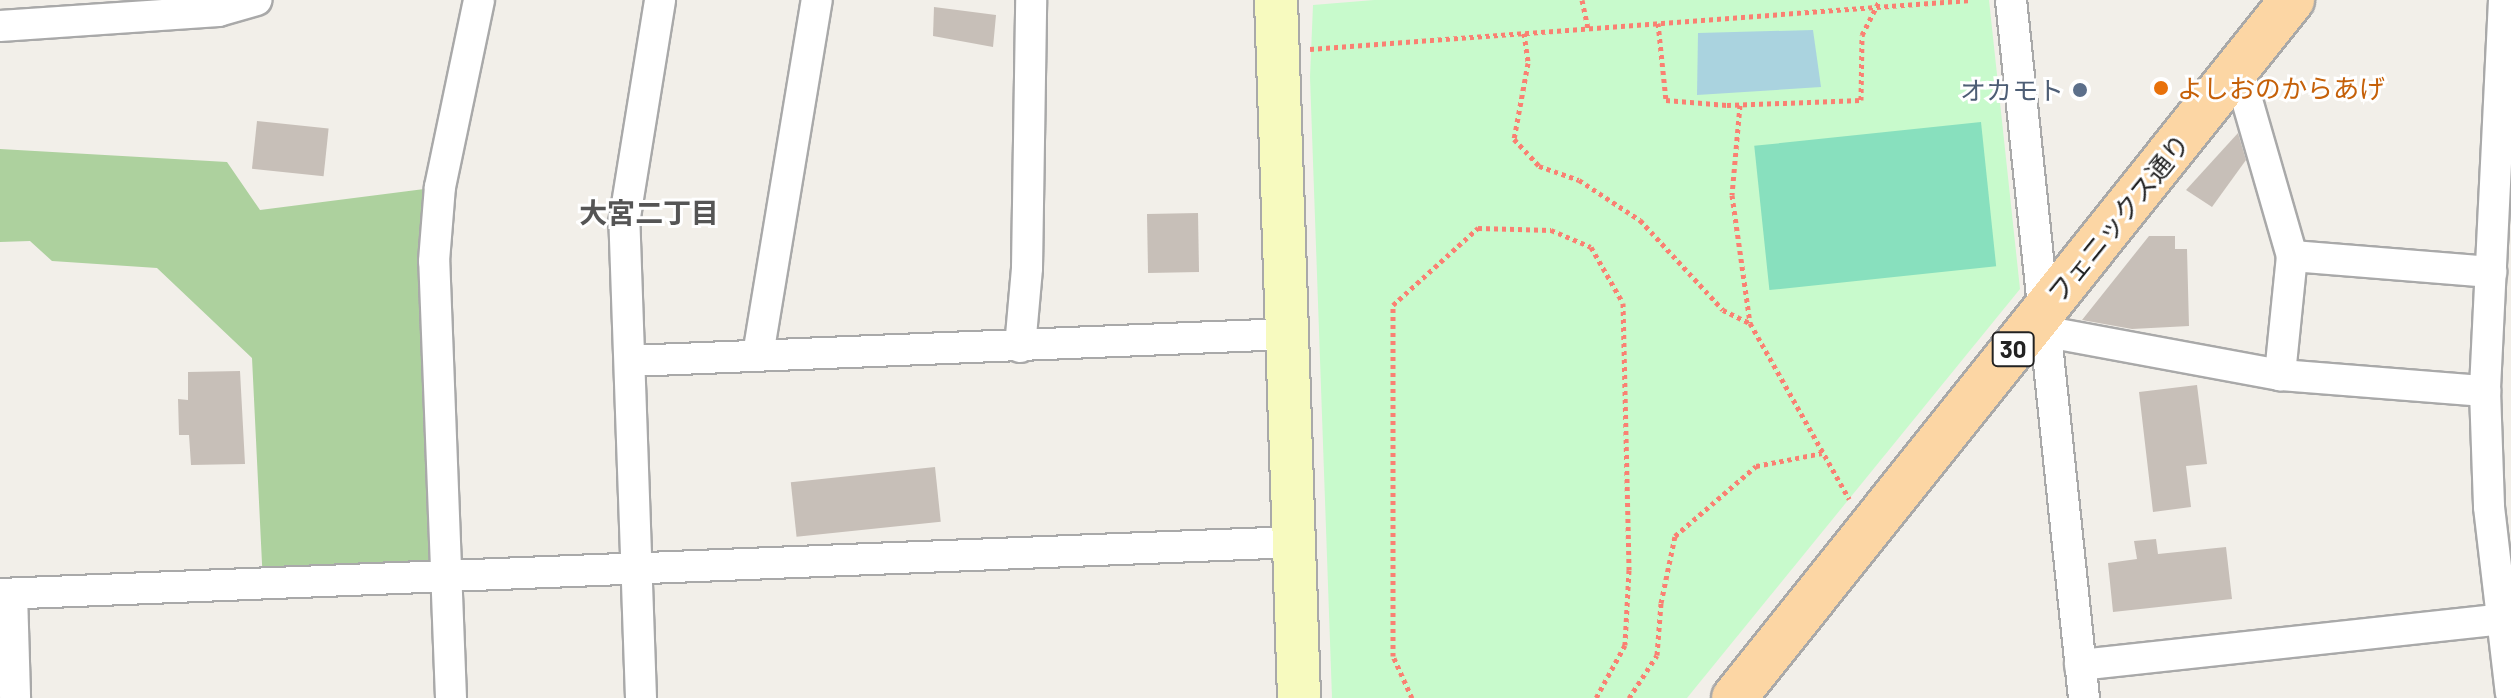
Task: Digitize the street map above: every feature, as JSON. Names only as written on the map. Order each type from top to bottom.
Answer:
[{"type":"main road","name":"フェニックス通り","points":[[1734,698],[2041,323],[2292,0]]},
{"type":"street","points":[[0,26],[96,9],[218,11],[256,0]]},
{"type":"street","points":[[451,698],[449,575],[434,261],[440,187],[479,0]]},
{"type":"street","points":[[641,698],[624,223],[660,0]]},
{"type":"street","points":[[758,355],[817,0]]},
{"type":"street","points":[[1020,347],[1027,268],[1031,0]]},
{"type":"street","points":[[1276,0],[1299,698]]},
{"type":"street","points":[[2011,0],[2041,323],[2084,698]]},
{"type":"street","points":[[2504,0],[2504,117],[2491,272],[2494,408],[2489,507],[2510,675]]},
{"type":"street","points":[[2238,69],[2292,256],[2280,375]]},
{"type":"street","points":[[2292,256],[2491,272]]},
{"type":"street","points":[[2041,323],[2280,375],[2494,408]]},
{"type":"street","points":[[630,361],[1288,334]]},
{"type":"street","points":[[15,698],[6,594],[1295,542]]},
{"type":"street","points":[[2080,665],[2502,619]]},
{"type":"path","points":[[1582,0],[1585,29]]},
{"type":"path","points":[[1278,51],[1585,29],[1880,3],[1971,0]]},
{"type":"path","points":[[1659,23],[1666,100],[1740,105],[1861,100],[1862,35],[1880,3]]},
{"type":"path","points":[[1524,33],[1528,63],[1514,139],[1539,166],[1579,180],[1640,220],[1723,310],[1750,323]]},
{"type":"path","points":[[1740,105],[1732,195],[1750,323],[1849,499]]},
{"type":"path","points":[[1412,698],[1393,656],[1393,305],[1478,228],[1551,230],[1591,247],[1623,303],[1629,570],[1625,645],[1596,698]]},
{"type":"path","points":[[1629,698],[1657,655],[1661,603],[1675,536],[1756,466],[1822,453]]},
{"type":"green space","points":[[1374,0],[1989,0],[2020,289],[1687,698],[1332,698],[1310,77],[1313,5]]},
{"type":"green space","points":[[1981,122],[1996,266],[1769,290],[1754,146]]},
{"type":"green space","points":[[0,149],[227,162],[260,210],[440,187],[444,576],[263,584],[252,358],[157,268],[52,261],[30,241],[0,242]]},
{"type":"water","points":[[1813,30],[1821,87],[1697,95],[1698,33]]},
{"type":"building","points":[[934,7],[996,15],[993,47],[933,36]]},
{"type":"building","points":[[257,121],[329,129],[324,176],[252,169]]},
{"type":"building","points":[[2238,133],[2246,160],[2212,207],[2186,190]]},
{"type":"building","points":[[1198,213],[1199,272],[1148,273],[1147,214]]},
{"type":"building","points":[[2149,236],[2175,236],[2175,249],[2187,249],[2189,326],[2132,329],[2082,320]]},
{"type":"building","points":[[240,371],[245,464],[191,465],[189,435],[179,435],[178,399],[188,400],[188,372]]},
{"type":"building","points":[[2197,385],[2207,464],[2186,466],[2191,507],[2153,512],[2139,392]]},
{"type":"building","points":[[935,467],[941,522],[797,537],[791,482]]},
{"type":"building","points":[[2156,539],[2158,554],[2226,547],[2232,599],[2113,612],[2108,563],[2137,559],[2134,541]]},
{"type":"place","name":"よしおのからあげ","points":[[2161,88]]},
{"type":"place","name":"オカモト","points":[[2080,90]]},
{"type":"district","name":"大宮二丁目","points":[[649,212]]}]
